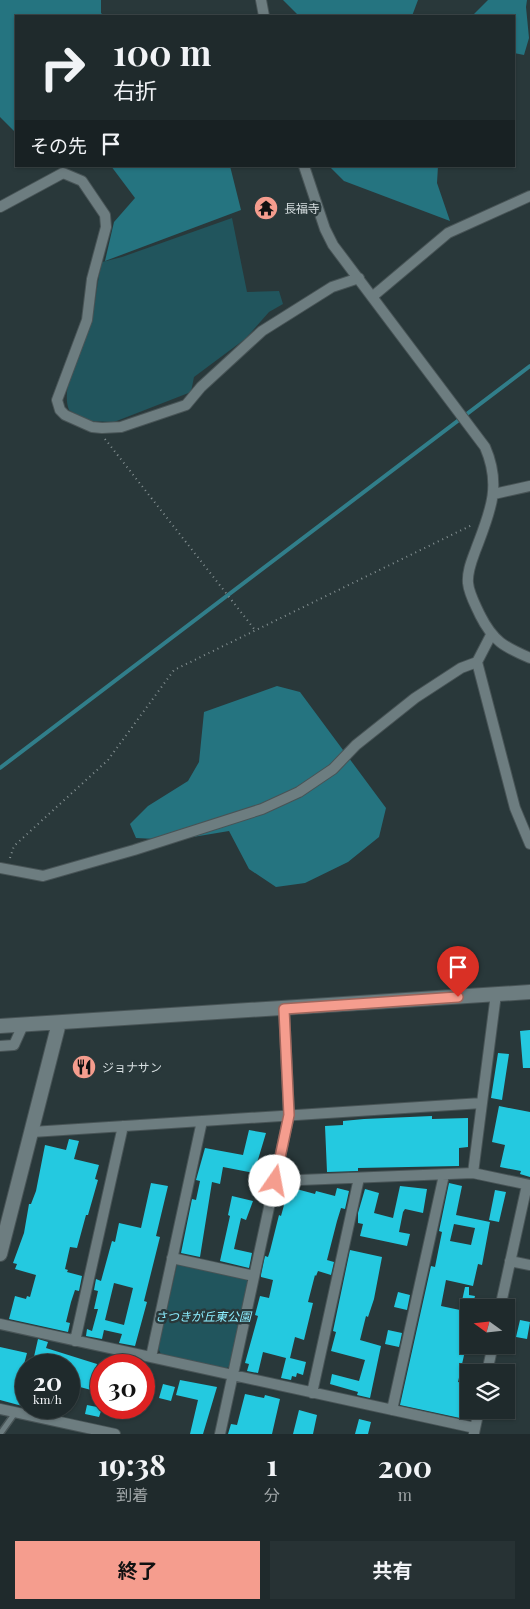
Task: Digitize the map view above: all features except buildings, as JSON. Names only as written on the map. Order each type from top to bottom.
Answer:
[{"type":"street","points":[[262,0],[264,15]]},
{"type":"street","points":[[304,167],[325,229],[333,245],[486,447],[494,473],[494,494],[488,518],[469,568],[468,582],[472,598],[491,635],[511,650],[530,658]]},
{"type":"street","points":[[0,207],[63,174],[82,181],[105,215],[106,227],[92,279],[87,320],[57,400],[60,410],[65,415],[96,427],[121,427],[186,405],[201,387],[262,331],[332,287],[358,278]]},
{"type":"street","points":[[372,297],[448,234],[530,196]]},
{"type":"street","points":[[494,494],[530,486]]},
{"type":"street","points":[[491,635],[477,662],[515,808],[530,844]]},
{"type":"street","points":[[3,869],[43,876],[134,850],[262,809],[299,792],[333,769],[356,745],[416,698],[461,668],[477,662]]},
{"type":"street","points":[[0,1026],[530,992]]},
{"type":"street","points":[[473,1173],[496,994]]},
{"type":"street","points":[[220,1434],[289,1115],[284,1009]]},
{"type":"street","points":[[0,1254],[59,1023]]},
{"type":"street","points":[[0,1046],[14,1045],[23,1025]]},
{"type":"street","points":[[32,1132],[482,1103]]},
{"type":"street","points":[[152,1354],[202,1121]]},
{"type":"street","points":[[76,1341],[122,1126]]},
{"type":"street","points":[[275,1181],[473,1173],[529,1185],[502,1299]]},
{"type":"street","points":[[392,1410],[444,1174]]},
{"type":"street","points":[[312,1393],[359,1178]]},
{"type":"street","points":[[172,1258],[254,1276]]},
{"type":"street","points":[[510,1261],[530,1265]]},
{"type":"street","points":[[0,1324],[137,1354]]},
{"type":"street","points":[[155,1358],[392,1410],[474,1431]]},
{"type":"street","points":[[0,1409],[15,1412]]},
{"type":"street","points":[[41,1419],[80,1430],[116,1434]]},
{"type":"lane","points":[[0,1434],[15,1413]]},
{"type":"path","points":[[96,427],[255,631]]},
{"type":"path","points":[[3,869],[14,846],[108,760],[174,670],[488,518]]},
{"type":"green space","points":[[232,218],[247,292],[279,291],[283,304],[269,312],[245,339],[194,377],[191,392],[114,422],[88,421],[69,410],[67,400],[70,377],[92,319],[102,262],[122,257]]},
{"type":"green space","name":"さつきが丘東公園","points":[[181,1263],[245,1277],[249,1283],[230,1366],[225,1369],[161,1354],[158,1348],[177,1265]]},
{"type":"shaded area","points":[[0,0],[101,0],[101,13],[103,15],[15,15],[15,132],[0,117]]},
{"type":"shaded area","points":[[283,0],[418,0],[412,15],[298,15]]},
{"type":"shaded area","points":[[488,0],[527,0],[529,38],[524,55],[515,53],[515,15],[473,15]]},
{"type":"shaded area","points":[[112,167],[230,167],[241,210],[105,261],[114,222],[135,198]]},
{"type":"shaded area","points":[[330,167],[438,167],[437,183],[450,221],[344,181]]},
{"type":"shaded area","points":[[277,686],[300,692],[386,808],[379,837],[348,862],[305,883],[276,887],[249,869],[229,831],[175,840],[136,838],[130,824],[148,806],[188,781],[199,762],[204,712]]},
{"type":"waterway","points":[[0,768],[530,366]]},
{"type":"place","name":"長福寺","points":[[266,208]]},
{"type":"place","name":"ジョナサン","points":[[84,1067]]},
{"type":"route","points":[[275,1181],[289,1115],[284,1009],[458,997]]}]
